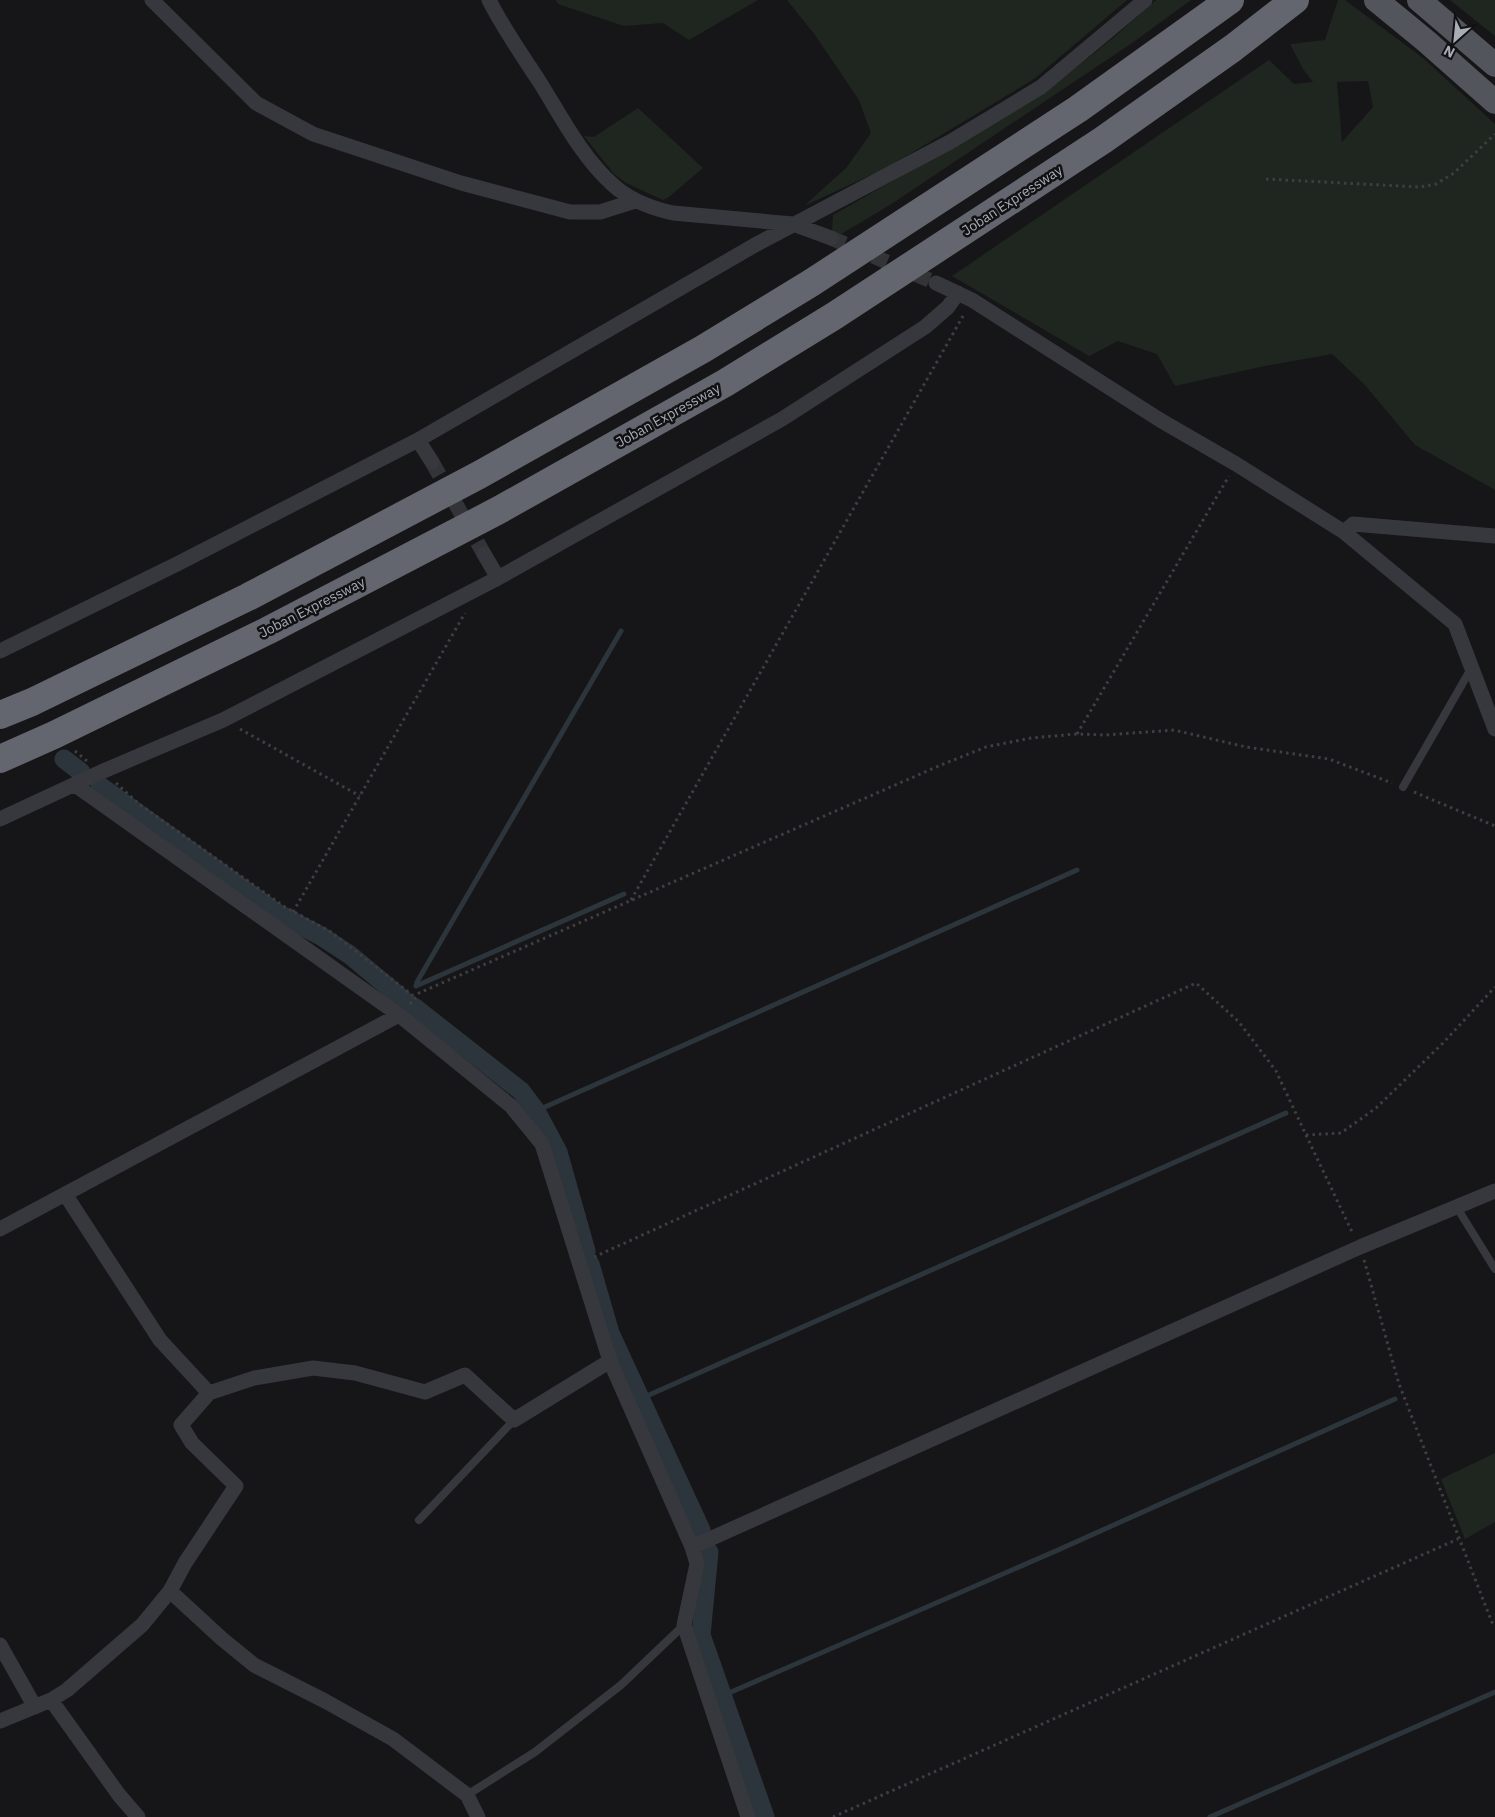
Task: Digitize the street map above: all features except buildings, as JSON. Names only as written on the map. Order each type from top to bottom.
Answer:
[{"type":"highway","points":[[0,715],[40,698],[248,597],[479,475],[703,349],[811,283],[1078,109],[1230,0]]},
{"type":"highway","name":"Joban Expressway","points":[[0,759],[54,735],[267,631],[499,510],[725,382],[834,316],[1103,140],[1233,48],[1295,0]]},
{"type":"main road","points":[[1376,0],[1444,56],[1495,102]]},
{"type":"main road","points":[[1419,0],[1495,64]]},
{"type":"street","points":[[152,0],[256,103],[313,134],[461,183],[570,212],[600,212],[636,201]]},
{"type":"street","points":[[489,0],[569,129],[595,166],[613,185],[636,201],[673,213],[793,224],[831,238]]},
{"type":"street","points":[[0,651],[177,564],[418,440],[793,224],[950,142],[1042,87],[1145,0]]},
{"type":"street","points":[[936,283],[965,297],[1160,420],[1236,464],[1344,532],[1455,624],[1495,729]]},
{"type":"street","points":[[0,819],[101,772],[223,720],[498,578],[782,419],[925,327],[948,307],[965,297]]},
{"type":"street","points":[[418,440],[432,462]]},
{"type":"street","points":[[1344,532],[1353,524],[1495,536]]},
{"type":"street","points":[[484,554],[498,578]]},
{"type":"street","points":[[75,785],[400,1015],[511,1106],[542,1144],[610,1361],[692,1547],[697,1564],[684,1625],[748,1817]]},
{"type":"street","points":[[0,1229],[400,1015]]},
{"type":"street","points":[[692,1547],[1360,1247],[1495,1191]]},
{"type":"street","points":[[65,1194],[160,1340],[209,1393]]},
{"type":"street","points":[[0,1722],[50,1700],[67,1690],[142,1625],[170,1591],[185,1563],[236,1486],[192,1443],[181,1425],[209,1393],[254,1378],[313,1368],[355,1373],[425,1392],[465,1376],[514,1420],[610,1361]]},
{"type":"street","points":[[170,1591],[220,1638],[254,1665],[394,1739],[467,1795],[478,1817]]},
{"type":"street","points":[[0,1644],[35,1707]]},
{"type":"street","points":[[50,1700],[118,1795],[138,1817]]},
{"type":"lane","points":[[1403,787],[1472,666]]},
{"type":"lane","points":[[1456,1206],[1495,1269]]},
{"type":"lane","points":[[419,1520],[514,1420]]},
{"type":"lane","points":[[467,1795],[535,1752],[621,1685],[684,1625]]},
{"type":"path","points":[[1266,179],[1420,187],[1436,184],[1454,173],[1495,134]]},
{"type":"path","points":[[631,900],[965,297]]},
{"type":"path","points":[[1078,734],[1236,464]]},
{"type":"path","points":[[293,912],[480,587]]},
{"type":"path","points":[[223,720],[360,796]]},
{"type":"path","points":[[400,1015],[420,993],[631,900],[941,765],[986,747],[1031,738],[1174,730],[1246,747],[1329,759],[1403,787],[1495,826]]},
{"type":"path","points":[[101,772],[139,804],[293,912],[332,932],[416,998]]},
{"type":"path","points":[[580,1263],[1196,983],[1239,1022],[1276,1070],[1360,1247],[1399,1384],[1493,1625]]},
{"type":"path","points":[[1306,1136],[1341,1132],[1376,1108],[1442,1044],[1495,988]]},
{"type":"path","points":[[833,1817],[1458,1539]]},
{"type":"shaded area","points":[[556,0],[758,0],[689,40],[663,23],[624,26],[558,4]]},
{"type":"shaded area","points":[[787,0],[1127,0],[1034,79],[890,166],[804,206],[846,168],[871,133],[859,100],[815,35]]},
{"type":"shaded area","points":[[1156,0],[1191,0],[1135,41],[893,203],[838,236],[832,231],[833,215],[1041,96],[1113,38]]},
{"type":"shaded area","points":[[1338,0],[1345,0],[1423,58],[1495,124],[1495,490],[1415,445],[1364,384],[1332,354],[1260,367],[1175,386],[1157,354],[1118,341],[1089,356],[952,276],[1269,60],[1294,84],[1313,82],[1303,69],[1290,44],[1325,40]],"holes":[[[1368,81],[1373,107],[1342,142],[1337,82]]]},
{"type":"shaded area","points":[[1450,0],[1495,0],[1495,36]]},
{"type":"shaded area","points":[[638,108],[703,168],[663,200],[626,183],[614,174],[584,136],[594,137]]},
{"type":"shaded area","points":[[1495,1453],[1495,1522],[1465,1539],[1441,1479]]},
{"type":"waterway","points":[[416,986],[621,631]]},
{"type":"waterway","points":[[64,759],[81,772]]},
{"type":"waterway","points":[[100,786],[277,913],[321,936],[350,955],[405,1001]]},
{"type":"waterway","points":[[536,1111],[1077,870]]},
{"type":"waterway","points":[[416,986],[624,894]]},
{"type":"waterway","points":[[414,1007],[521,1091],[536,1111],[558,1152],[586,1251]]},
{"type":"waterway","points":[[640,1399],[1286,1113]]},
{"type":"waterway","points":[[590,1264],[610,1333],[701,1530]]},
{"type":"waterway","points":[[722,1696],[1058,1550],[1395,1399]]},
{"type":"waterway","points":[[709,1552],[701,1635],[765,1817]]},
{"type":"waterway","points":[[1210,1817],[1495,1692]]},
{"type":"tunnel","points":[[831,238],[936,283]]},
{"type":"tunnel","points":[[432,462],[484,554]]}]
